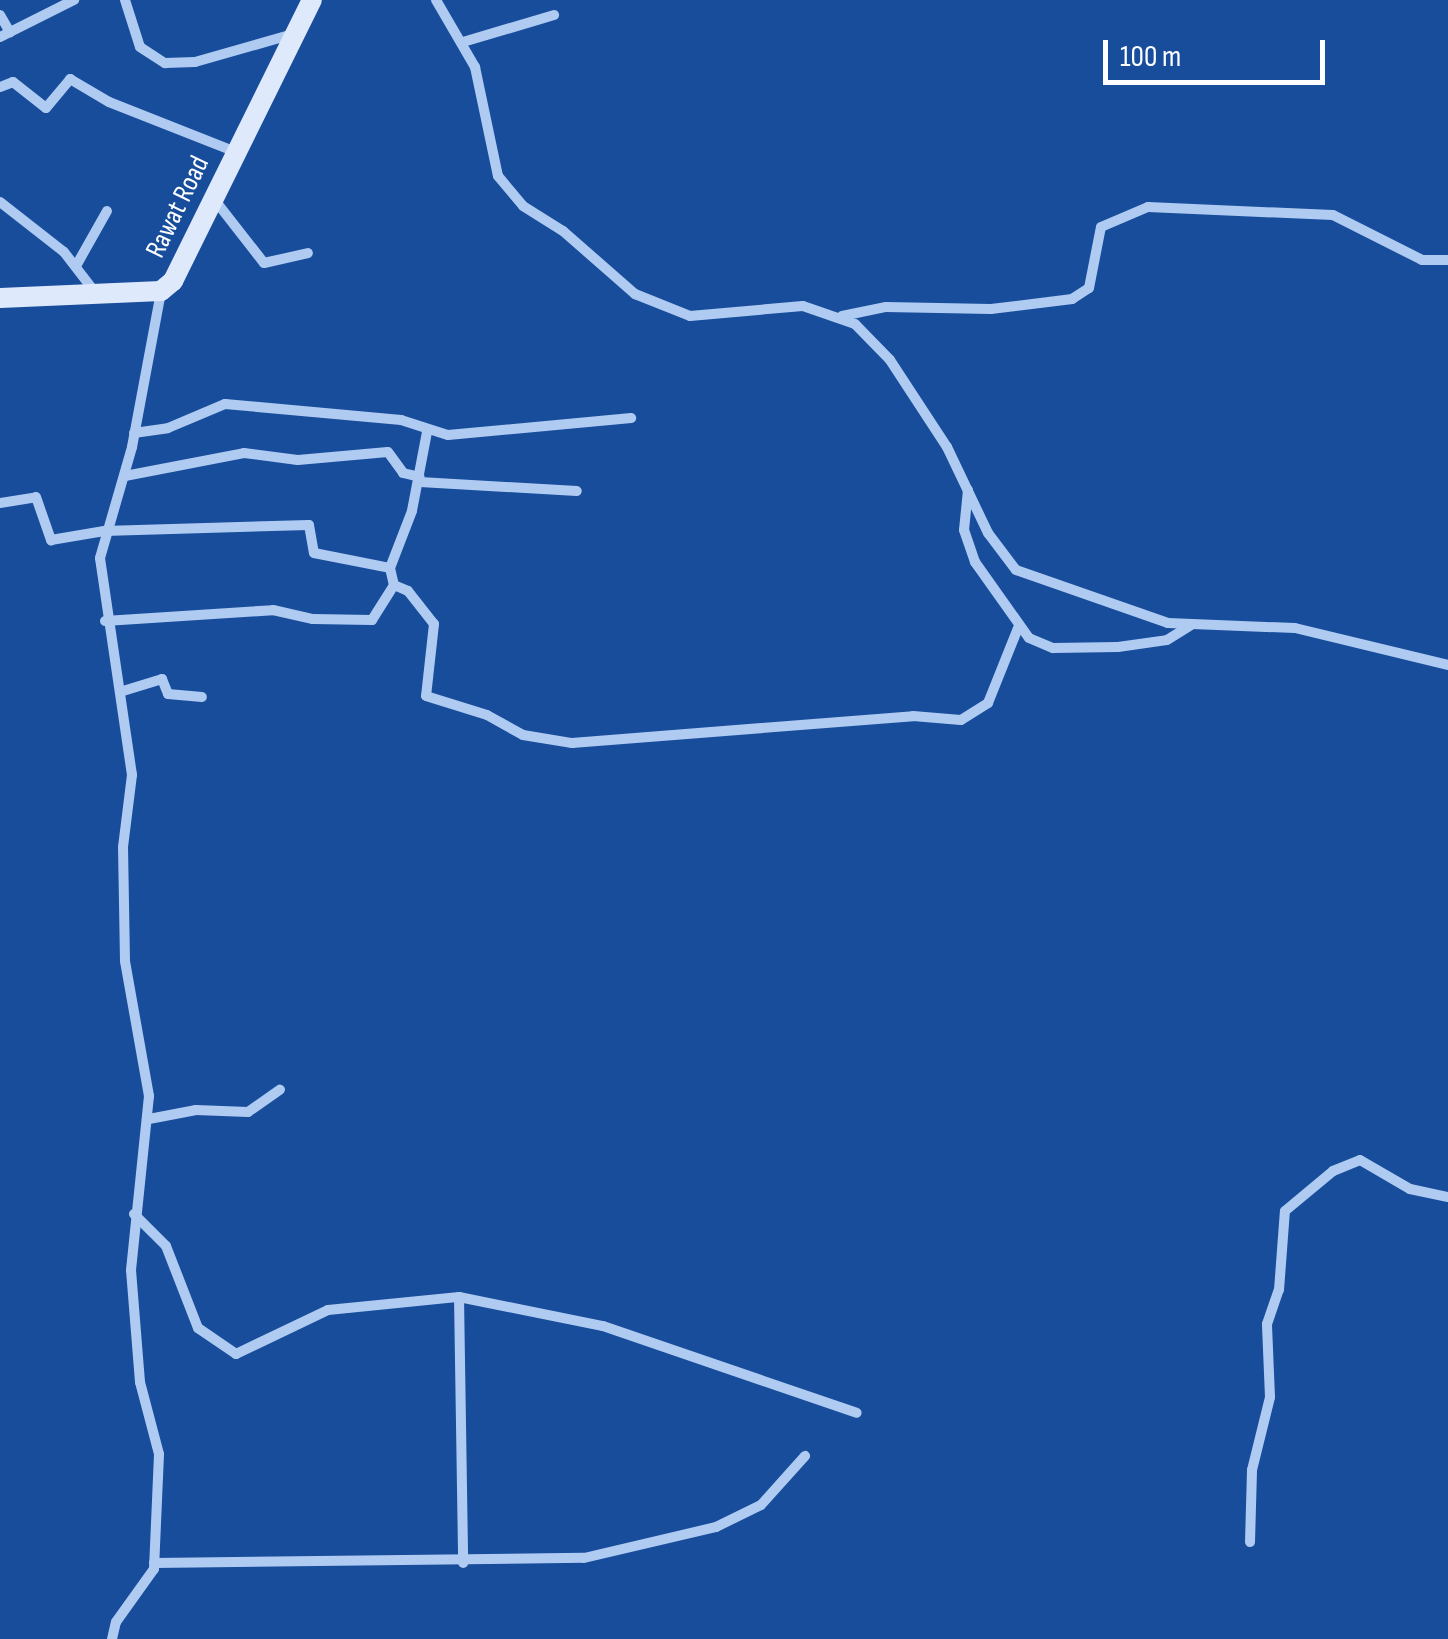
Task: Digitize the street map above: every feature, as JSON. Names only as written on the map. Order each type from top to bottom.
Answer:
[{"type":"main road","name":"Rawat Road","points":[[0,298],[161,291],[188,256],[312,0]]},
{"type":"street","points":[[0,15],[5,34],[74,0]]},
{"type":"street","points":[[125,0],[140,47],[165,64],[294,34]]},
{"type":"street","points":[[436,0],[463,42],[498,176],[537,220],[563,231],[612,278],[690,316],[803,306],[842,316],[886,307],[991,309],[1072,299],[1089,288],[1101,227],[1148,207],[1333,215],[1422,260],[1448,260]]},
{"type":"street","points":[[463,42],[554,15]]},
{"type":"street","points":[[0,88],[12,82],[46,108],[70,78],[109,102],[236,152]]},
{"type":"street","points":[[214,198],[264,263],[308,253]]},
{"type":"street","points":[[0,202],[76,266],[94,291]]},
{"type":"street","points":[[76,266],[106,211]]},
{"type":"street","points":[[112,1639],[154,1563],[158,1454],[140,1382],[130,1270],[134,1214],[149,1119],[125,961],[123,848],[132,774],[123,691],[105,620],[104,531],[125,476],[161,291]]},
{"type":"street","points":[[842,316],[890,360],[1016,570],[1092,602],[1192,625],[1295,628],[1448,665]]},
{"type":"street","points":[[134,434],[168,428],[225,404],[402,420],[427,432],[631,418]]},
{"type":"street","points":[[105,620],[273,610],[313,620],[372,620],[394,585],[390,568],[420,480],[427,432]]},
{"type":"street","points":[[125,476],[244,453],[298,460],[388,452],[403,472],[420,480],[577,491]]},
{"type":"street","points":[[968,490],[964,530],[975,562],[1018,628],[1037,643],[1077,649],[1167,640],[1192,625]]},
{"type":"street","points":[[0,503],[36,496],[49,540],[104,531],[300,524],[313,531],[314,553],[390,568]]},
{"type":"street","points":[[394,585],[408,590],[434,624],[426,696],[549,743],[913,716],[960,720],[988,703],[1018,628]]},
{"type":"street","points":[[123,691],[162,678],[168,694],[202,697]]},
{"type":"street","points":[[149,1119],[196,1110],[248,1112],[280,1090]]},
{"type":"street","points":[[1250,1542],[1252,1470],[1270,1397],[1267,1324],[1279,1290],[1284,1212],[1333,1171],[1360,1160],[1410,1189],[1448,1197]]},
{"type":"street","points":[[134,1214],[166,1246],[198,1328],[236,1354],[328,1310],[459,1298],[604,1326],[857,1413]]},
{"type":"street","points":[[459,1298],[463,1563]]},
{"type":"street","points":[[154,1563],[463,1563],[584,1558],[696,1536],[761,1504],[804,1456]]}]
